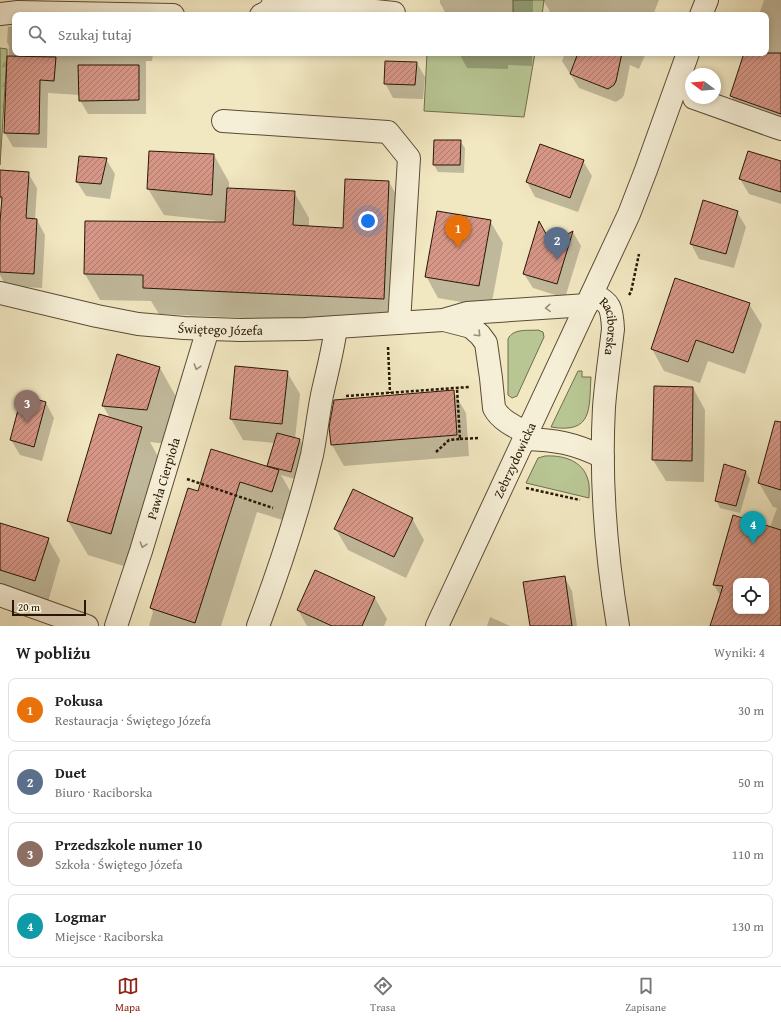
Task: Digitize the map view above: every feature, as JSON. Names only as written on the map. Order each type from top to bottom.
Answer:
[{"type":"street","points":[[268,12],[274,0],[394,12]]},
{"type":"street","points":[[702,12],[707,0]]},
{"type":"street","points":[[0,14],[12,13]]},
{"type":"street","name":"Raciborska","points":[[687,68],[688,56]]},
{"type":"street","name":"Raciborska","points":[[618,626],[608,554],[603,457],[604,406],[613,319],[612,311],[607,302],[590,300],[629,214],[646,170],[685,98]]},
{"type":"street","points":[[709,104],[781,129]]},
{"type":"street","points":[[223,121],[388,132],[409,158],[399,323]]},
{"type":"street","name":"Świętego Józefa","points":[[0,293],[121,321],[208,329],[267,330],[443,320],[467,313],[590,300]]},
{"type":"street","name":"Zebrzydowicka","points":[[437,626],[590,300]]},
{"type":"street","name":"Świętego Józefa","points":[[443,320],[471,327],[483,339],[488,351],[492,378],[492,402],[495,410],[499,415],[526,436]]},
{"type":"street","points":[[258,626],[273,587],[294,520],[312,454],[322,396],[332,359],[336,327]]},
{"type":"street","name":"Pawła Cierpioła","points":[[116,626],[166,471],[208,329]]},
{"type":"street","points":[[526,436],[565,442],[603,457]]},
{"type":"street","points":[[0,595],[87,626]]},
{"type":"path","points":[[613,319],[631,292],[640,250]]},
{"type":"path","points":[[387,344],[390,393]]},
{"type":"path","points":[[322,396],[332,397],[469,387]]},
{"type":"path","points":[[457,388],[460,439]]},
{"type":"path","points":[[436,452],[449,440],[478,438]]},
{"type":"path","points":[[166,471],[269,506],[294,520]]},
{"type":"path","points":[[520,486],[581,501]]},
{"type":"green space","points":[[513,0],[544,0],[542,12],[513,12]]},
{"type":"green space","points":[[0,48],[7,49],[7,56],[0,165]]},
{"type":"green space","points":[[427,56],[534,56],[524,117],[424,111]]},
{"type":"green space","points":[[525,330],[538,330],[543,332],[544,337],[517,396],[512,398],[508,395],[508,339],[513,333]]},
{"type":"green space","points":[[578,371],[582,371],[582,377],[591,377],[589,409],[586,417],[582,423],[575,427],[551,427]]},
{"type":"green space","points":[[545,456],[565,458],[577,463],[582,468],[589,482],[589,498],[526,483],[538,458]]},
{"type":"building","points":[[769,53],[781,53],[781,114],[730,96],[743,56],[769,56]]},
{"type":"building","points":[[7,56],[56,57],[54,81],[40,80],[39,134],[4,133]]},
{"type":"building","points":[[577,56],[621,56],[616,81],[614,85],[608,89],[570,74]]},
{"type":"building","points":[[385,61],[417,62],[415,85],[384,84]]},
{"type":"building","points":[[78,65],[139,65],[139,100],[79,101]]},
{"type":"building","points":[[434,140],[461,140],[460,165],[433,165]]},
{"type":"building","points":[[540,144],[584,160],[570,198],[526,182]]},
{"type":"building","points":[[149,151],[214,154],[212,195],[147,189]]},
{"type":"building","points":[[748,151],[781,161],[781,192],[739,179]]},
{"type":"building","points":[[79,156],[107,158],[101,184],[76,182]]},
{"type":"building","points":[[0,170],[29,172],[26,218],[37,219],[34,274],[0,272],[0,222],[2,197],[0,197]]},
{"type":"building","points":[[345,179],[389,181],[384,299],[143,288],[143,275],[84,274],[85,221],[225,222],[227,188],[295,191],[293,225],[343,228]]},
{"type":"building","points":[[703,200],[738,211],[726,254],[690,244]]},
{"type":"building","points":[[437,211],[491,220],[479,286],[425,277]]},
{"type":"building","points":[[539,221],[551,243],[573,231],[557,284],[523,274]]},
{"type":"building","points":[[675,278],[750,303],[733,353],[696,340],[688,362],[651,349]]},
{"type":"building","points":[[117,354],[160,367],[147,410],[102,406]]},
{"type":"building","points":[[235,366],[288,371],[282,424],[230,419]]},
{"type":"building","points":[[654,386],[693,387],[692,461],[652,460]]},
{"type":"building","points":[[454,390],[457,435],[331,445],[329,427],[334,400]]},
{"type":"building","points":[[22,395],[46,402],[34,447],[10,440]]},
{"type":"building","points":[[99,414],[142,427],[111,534],[67,521]]},
{"type":"building","points":[[775,421],[781,422],[781,490],[758,483]]},
{"type":"building","points":[[277,433],[300,439],[291,472],[267,466]]},
{"type":"building","points":[[211,449],[279,470],[272,492],[240,482],[195,623],[150,608],[188,488],[198,491]]},
{"type":"building","points":[[724,464],[746,471],[736,506],[715,501]]},
{"type":"building","points":[[353,489],[413,518],[394,557],[334,529]]},
{"type":"building","points":[[733,515],[781,530],[781,626],[710,626],[723,586],[713,585]]},
{"type":"building","points":[[0,523],[49,538],[35,581],[0,570]]},
{"type":"building","points":[[315,570],[375,597],[362,626],[332,626],[297,610]]},
{"type":"building","points":[[565,576],[572,626],[530,626],[523,582]]},
{"type":"place","name":"Pokusa","points":[[458,248]]},
{"type":"place","name":"Duet","points":[[557,260]]},
{"type":"place","name":"Przedszkole numer 10","points":[[27,423]]},
{"type":"place","name":"Logmar","points":[[753,544]]}]
